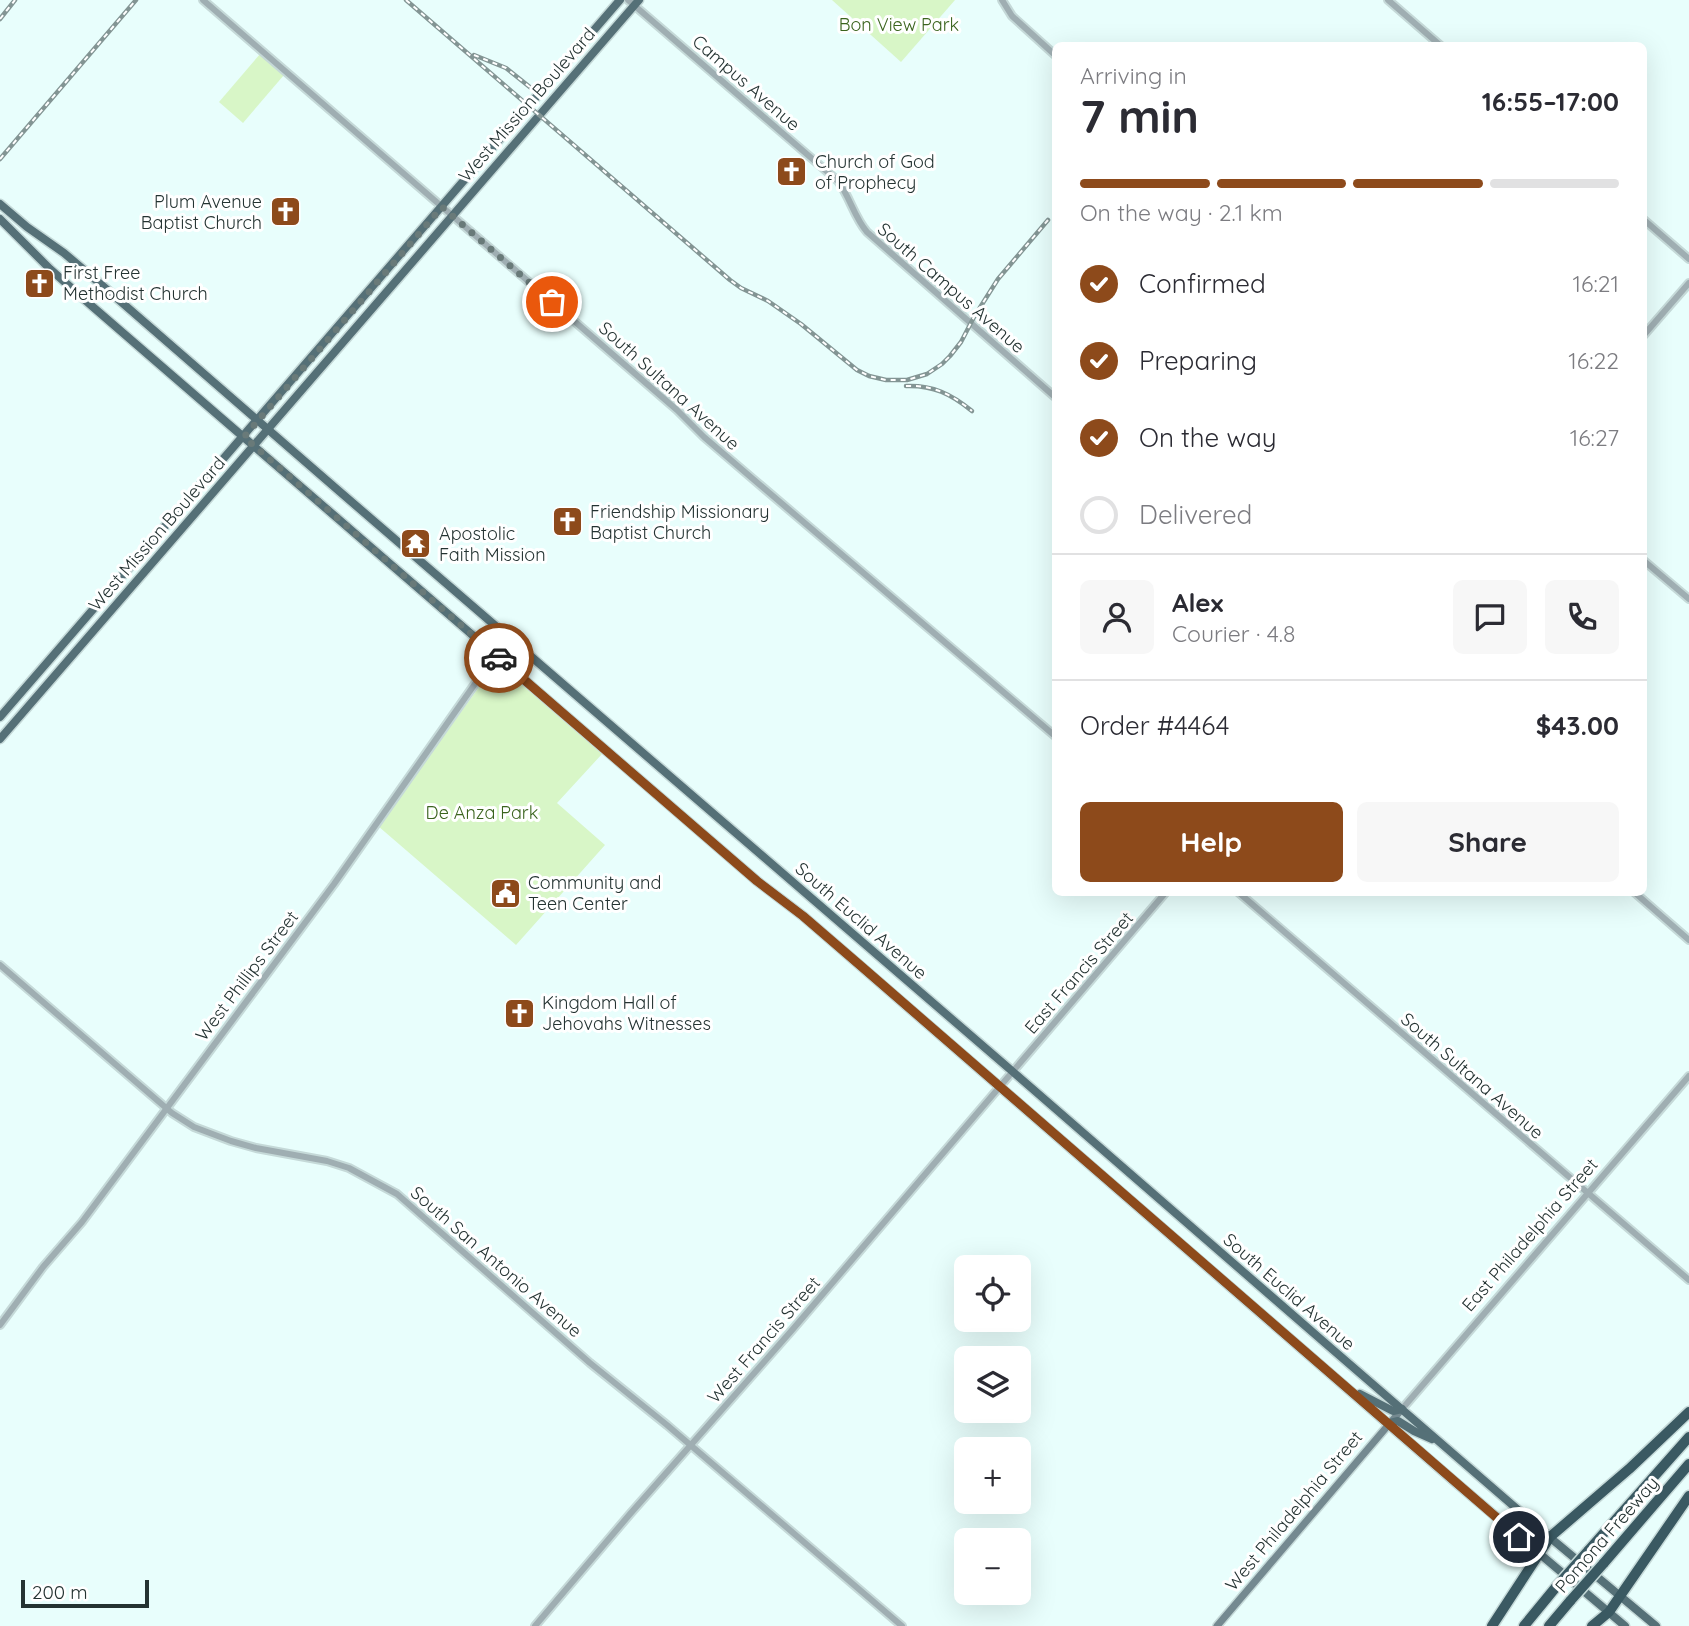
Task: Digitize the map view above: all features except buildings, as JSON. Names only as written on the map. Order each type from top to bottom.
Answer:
[{"type":"highway","points":[[1492,1626],[1550,1537],[1629,1469],[1689,1412]]},
{"type":"highway","name":"Pomona Freeway","points":[[1524,1626],[1689,1437]]},
{"type":"highway","name":"Pomona Freeway","points":[[1549,1626],[1689,1464]]},
{"type":"highway","points":[[1592,1626],[1609,1612],[1621,1597],[1689,1496]]},
{"type":"main road","name":"West Mission Boulevard","points":[[0,717],[620,0]]},
{"type":"main road","name":"West Mission Boulevard","points":[[0,739],[634,2]]},
{"type":"main road","name":"South Euclid Avenue","points":[[0,204],[64,253],[1304,1325],[1539,1553],[1625,1626]]},
{"type":"main road","name":"South Euclid Avenue","points":[[0,219],[90,304],[496,656],[757,881],[803,916],[1338,1379],[1446,1448],[1656,1626]]},
{"type":"main road","points":[[1095,1169],[1108,1156]]},
{"type":"main road","points":[[1292,1339],[1304,1325]]},
{"type":"main road","points":[[1338,1379],[1358,1393],[1397,1411],[1399,1422],[1446,1448]]},
{"type":"main road","name":"West Philadelphia Street","points":[[1217,1626],[1396,1416]]},
{"type":"street","name":"South Sultana Avenue","points":[[203,0],[677,410],[752,479],[1052,733]]},
{"type":"street","points":[[1002,0],[1012,16],[1052,52]]},
{"type":"street","points":[[1388,0],[1436,42]]},
{"type":"street","name":"Campus Avenue","points":[[634,2],[838,181],[861,226]]},
{"type":"street","points":[[1647,222],[1689,259]]},
{"type":"street","name":"South Campus Avenue","points":[[861,226],[1052,394]]},
{"type":"street","points":[[1647,331],[1689,283]]},
{"type":"street","points":[[1647,563],[1689,599]]},
{"type":"street","name":"West Phillips Street","points":[[0,1325],[43,1267],[82,1222],[334,884],[508,637]]},
{"type":"street","name":"East Francis Street","points":[[1013,1071],[1163,896]]},
{"type":"street","name":"South Sultana Avenue","points":[[1243,896],[1689,1280]]},
{"type":"street","points":[[1639,896],[1689,940]]},
{"type":"street","name":"South San Antonio Avenue","points":[[0,965],[166,1108],[194,1127],[231,1142],[327,1161],[349,1168],[397,1194],[590,1363],[691,1445],[902,1626]]},
{"type":"street","name":"West Francis Street","points":[[535,1626],[1013,1071]]},
{"type":"street","name":"East Philadelphia Street","points":[[1396,1416],[1689,1076]]},
{"type":"green space","name":"Bon View Park","points":[[832,0],[955,0],[901,62]]},
{"type":"green space","points":[[260,54],[284,75],[243,123],[219,102]]},
{"type":"green space","name":"De Anza Park","points":[[498,661],[602,754],[557,803],[605,845],[516,945],[378,826]]},
{"type":"railway","points":[[0,19],[15,0]]},
{"type":"railway","points":[[0,159],[136,0]]},
{"type":"railway","points":[[406,0],[730,280],[768,301],[857,370],[869,376],[886,380],[907,380],[927,374],[942,364],[961,342],[998,279],[1048,220]]},
{"type":"railway","points":[[474,55],[506,68],[531,88]]},
{"type":"railway","points":[[906,386],[925,387],[941,392],[972,411]]},
{"type":"way so far","points":[[499,658],[244,437],[442,207],[552,302]]},
{"type":"place","name":"Church of God of Prophecy","points":[[792,172]]},
{"type":"place","name":"Plum Avenue Baptist Church","points":[[285,212]]},
{"type":"place","name":"First Free Methodist Church","points":[[40,283]]},
{"type":"place","name":"Friendship Missionary Baptist Church","points":[[567,522]]},
{"type":"place","name":"Apostolic Faith Mission","points":[[416,544]]},
{"type":"place","name":"Community and Teen Center","points":[[505,893]]},
{"type":"place","name":"Kingdom Hall of Jehovahs Witnesses","points":[[519,1013]]},
{"type":"route","points":[[499,658],[757,881],[803,916],[1519,1537]]}]
